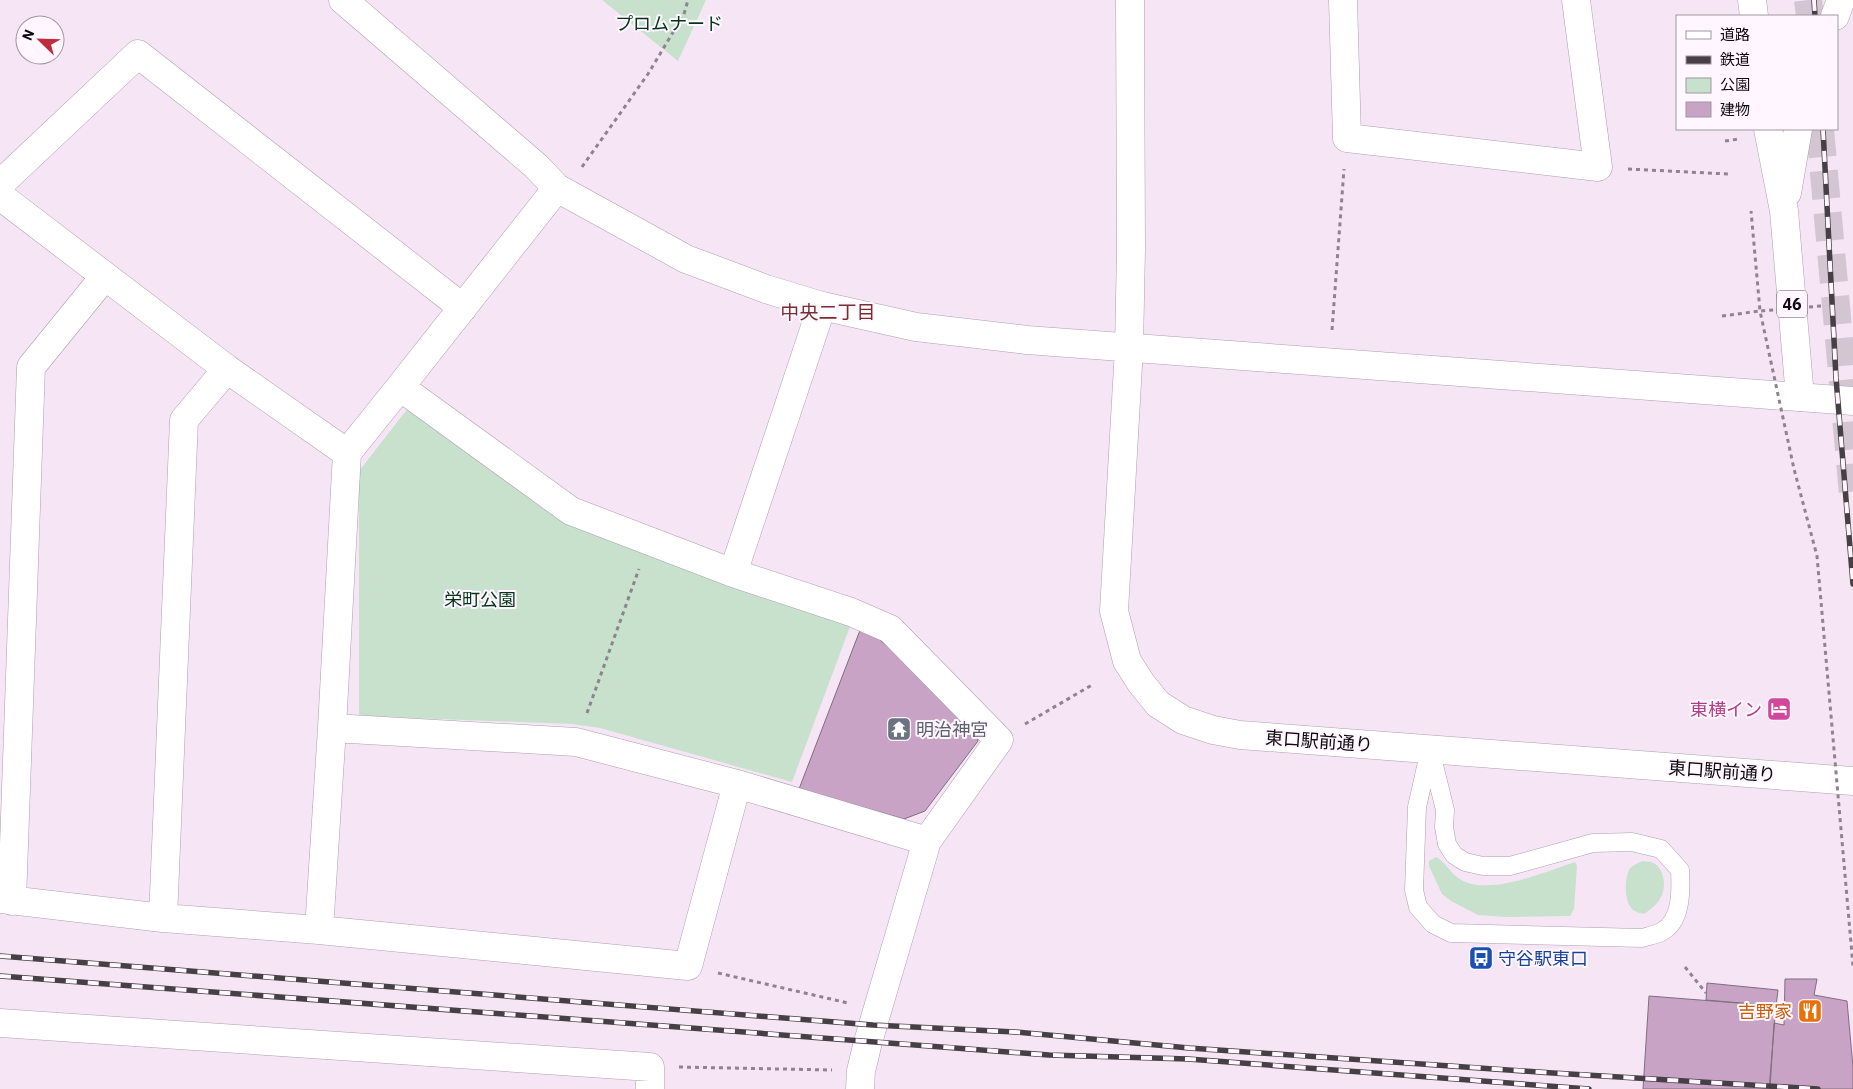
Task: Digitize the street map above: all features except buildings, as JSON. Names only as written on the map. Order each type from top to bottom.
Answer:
[{"type":"street","points":[[343,0],[536,166],[561,190],[686,259],[766,289],[822,306],[916,327],[1027,340],[1853,401]]},
{"type":"street","name":"東口駅前通り","points":[[1130,0],[1131,249],[1129,348],[1114,611],[1127,661],[1141,684],[1158,704],[1183,720],[1213,730],[1240,735],[1853,781]]},
{"type":"street","points":[[1343,0],[1347,138],[1598,167],[1576,0]]},
{"type":"street","points":[[1752,0],[1754,15]]},
{"type":"street","points":[[1835,15],[1841,0]]},
{"type":"street","points":[[0,184],[138,54],[463,308]]},
{"type":"street","name":"46","points":[[1798,130],[1784,211],[1800,397]]},
{"type":"street","name":"46","points":[[1756,134],[1784,211]]},
{"type":"street","points":[[319,930],[347,453],[463,308],[561,190]]},
{"type":"street","points":[[0,196],[227,369],[347,453]]},
{"type":"street","points":[[105,276],[31,367],[6,900],[163,918],[319,930],[688,966],[737,784]]},
{"type":"street","points":[[733,573],[822,306]]},
{"type":"street","points":[[163,918],[184,420],[227,369]]},
{"type":"street","points":[[400,387],[572,511],[733,573],[852,612],[890,629],[999,740],[927,841],[877,1010],[861,1080]]},
{"type":"street","points":[[332,728],[576,742],[737,784],[927,841]]},
{"type":"street","points":[[0,1023],[650,1078]]},
{"type":"lane","points":[[1430,749],[1445,810],[1444,827],[1447,844],[1454,855],[1465,862],[1483,866],[1510,866],[1594,843],[1632,842],[1660,849],[1680,870],[1681,893],[1676,916],[1663,932],[1642,938],[1451,933],[1433,924],[1418,907],[1414,890],[1417,807],[1430,749]]},
{"type":"path","points":[[561,190],[648,74],[684,14],[688,0]]},
{"type":"path","points":[[1725,141],[1756,134]]},
{"type":"path","points":[[1332,330],[1347,138]]},
{"type":"path","points":[[1598,167],[1728,174]]},
{"type":"path","points":[[1750,206],[1760,311],[1794,469],[1817,556],[1853,966]]},
{"type":"path","points":[[1722,316],[1821,306]]},
{"type":"path","points":[[576,742],[649,540]]},
{"type":"path","points":[[999,740],[1092,686]]},
{"type":"path","points":[[688,966],[877,1010]]},
{"type":"path","points":[[1686,967],[1706,993]]},
{"type":"path","points":[[650,1078],[861,1080]]},
{"type":"green space","name":"プロムナード","points":[[602,0],[706,0],[678,61]]},
{"type":"green space","name":"栄町公園","points":[[412,403],[571,517],[851,624],[792,782],[600,728],[572,724],[359,716],[359,471]]},
{"type":"green space","points":[[1436,857],[1458,878],[1470,883],[1485,885],[1500,884],[1532,877],[1575,862],[1577,866],[1574,909],[1570,916],[1506,917],[1478,915],[1451,901],[1442,894],[1429,866],[1429,861]]},
{"type":"green space","points":[[1643,861],[1651,862],[1659,868],[1664,882],[1663,893],[1659,900],[1654,907],[1644,914],[1633,910],[1626,896],[1626,880],[1629,870],[1633,865]]},
{"type":"tunnel","points":[[1808,0],[1810,15]]},
{"type":"tunnel","points":[[1820,130],[1853,494]]},
{"type":"railway","points":[[1814,0],[1815,15]]},
{"type":"railway","points":[[1823,130],[1836,378],[1853,584]]},
{"type":"railway","points":[[0,956],[873,1025],[1015,1032],[1189,1048],[1818,1089]]},
{"type":"railway","points":[[0,976],[1049,1055],[1188,1059],[1589,1089]]},
{"type":"place","name":"東横イン","points":[[1779,709]]},
{"type":"place","name":"明治神宮","points":[[899,729]]},
{"type":"place","name":"守谷駅東口","points":[[1481,958]]},
{"type":"place","name":"吉野家","points":[[1810,1011]]},
{"type":"district","name":"中央二丁目","points":[[828,312]]}]
